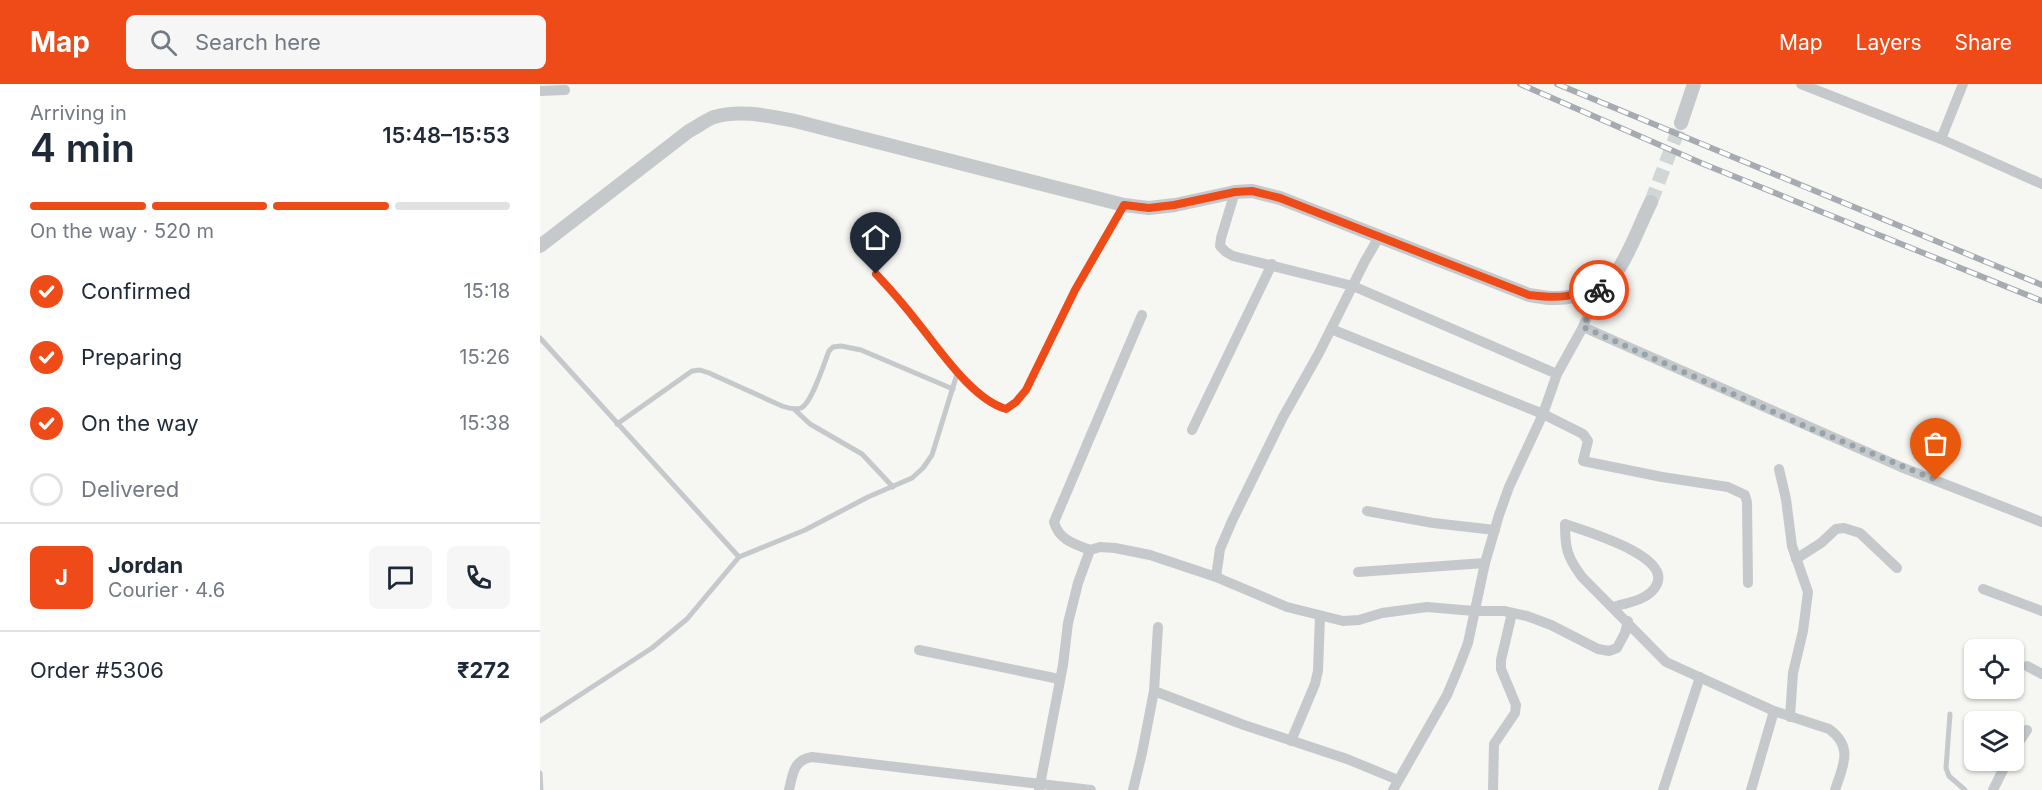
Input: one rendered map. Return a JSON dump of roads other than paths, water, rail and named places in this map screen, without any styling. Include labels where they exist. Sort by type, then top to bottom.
[{"type":"street","points":[[1681,123],[1694,84]]},
{"type":"street","points":[[1801,84],[2041,181]]},
{"type":"street","points":[[1941,139],[1963,84]]},
{"type":"street","points":[[540,91],[565,90]]},
{"type":"street","points":[[540,246],[689,131],[713,117],[735,114],[762,115],[795,121],[1124,205],[1157,207],[1235,192],[1252,191],[1280,198],[1529,295],[1553,298],[1574,295],[1600,286]]},
{"type":"street","points":[[1235,192],[1220,246],[1233,256],[1353,286],[1557,374]]},
{"type":"street","points":[[1154,691],[1244,725],[1329,752],[1396,785],[1447,696],[1468,643],[1485,563],[1509,487],[1542,414],[1557,374],[1583,327],[1600,286],[1621,266],[1651,202]]},
{"type":"street","points":[[1216,577],[1220,549],[1232,521],[1283,417],[1379,237]]},
{"type":"street","points":[[1192,430],[1272,264]]},
{"type":"street","points":[[1142,315],[1054,522],[1057,531],[1066,541],[1090,550],[1100,547],[1115,548],[1150,555],[1216,577],[1287,607],[1343,621],[1418,608],[1512,613],[1551,625],[1598,649],[1609,651],[1617,648],[1628,621]]},
{"type":"street","points":[[1583,327],[1891,462],[2042,522]]},
{"type":"street","points":[[1331,328],[1542,414],[1583,434],[1588,441],[1583,461],[1662,477],[1728,487],[1745,495],[1748,583]]},
{"type":"street","points":[[1779,469],[1786,499],[1792,546],[1808,592],[1803,631],[1793,673],[1790,717]]},
{"type":"street","points":[[1367,511],[1433,523],[1495,530]]},
{"type":"street","points":[[1613,607],[1641,599],[1651,593],[1658,583],[1659,576],[1656,568],[1641,554],[1565,524],[1565,546],[1571,562],[1581,577],[1613,607],[1628,621],[1666,662],[1774,711],[1829,729],[1837,735],[1844,746],[1845,759],[1835,790]]},
{"type":"street","points":[[1796,559],[1836,530],[1844,528],[1860,533],[1897,568]]},
{"type":"street","points":[[1040,787],[1068,623],[1078,583],[1090,550]]},
{"type":"street","points":[[1358,572],[1485,563]]},
{"type":"street","points":[[1983,589],[2042,611]]},
{"type":"street","points":[[1493,790],[1494,744],[1515,713],[1516,705],[1501,669],[1512,613]]},
{"type":"street","points":[[1291,741],[1315,684],[1318,670],[1320,616]]},
{"type":"street","points":[[1133,790],[1154,691],[1158,627]]},
{"type":"street","points":[[919,650],[1059,679]]},
{"type":"street","points":[[2027,666],[2042,674]]},
{"type":"street","points":[[1663,790],[1700,677]]},
{"type":"street","points":[[1751,790],[1774,711]]},
{"type":"street","points":[[2024,734],[2027,730]]},
{"type":"street","points":[[789,790],[796,765],[803,758],[812,757],[1040,787],[1091,790]]},
{"type":"street","points":[[1995,789],[2003,771]]},
{"type":"lane","points":[[876,274],[901,302],[957,374],[995,406],[1006,409],[1016,402],[1026,390],[1075,290],[1124,205]]},
{"type":"lane","points":[[540,338],[739,557]]},
{"type":"lane","points":[[618,424],[692,371],[700,370],[782,406],[801,408],[806,404],[829,351],[833,347],[841,346],[861,350],[952,389]]},
{"type":"lane","points":[[540,721],[652,648],[687,618],[739,557],[805,530],[868,497],[912,478],[932,455],[957,374]]},
{"type":"lane","points":[[794,409],[810,424],[862,454],[893,487]]},
{"type":"lane","points":[[1950,714],[1946,768],[1949,776],[1965,790]]},
{"type":"lane","points":[[540,772],[541,790]]},
{"type":"tunnel","points":[[1651,202],[1681,123]]},
{"type":"railway","points":[[1520,84],[1701,163],[2042,301]]},
{"type":"railway","points":[[1557,84],[2042,285]]}]
